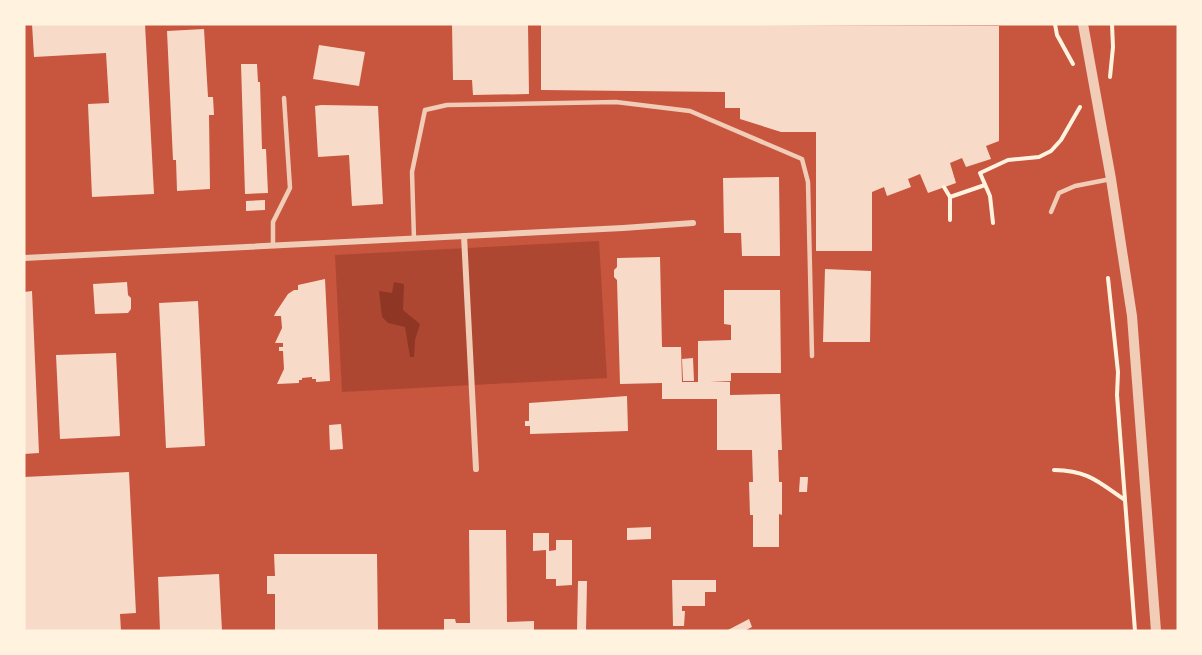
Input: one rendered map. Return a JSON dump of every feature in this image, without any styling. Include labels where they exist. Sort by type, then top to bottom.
[{"type":"street","points":[[1083,24],[1111,179],[1132,316],[1156,631]]},
{"type":"street","points":[[24,258],[464,237],[693,223]]},
{"type":"street","points":[[464,237],[476,469]]},
{"type":"lane","points":[[273,246],[273,222],[290,188],[284,98]]},
{"type":"lane","points":[[414,239],[412,172],[425,110],[447,105],[616,102],[690,111],[802,159],[808,182],[812,356]]},
{"type":"lane","points":[[1051,212],[1059,193],[1075,186],[1111,179]]},
{"type":"path","points":[[993,223],[990,196],[980,173],[1008,160],[1039,157],[1051,151],[1061,140],[1080,107]]},
{"type":"path","points":[[950,197],[986,185]]},
{"type":"path","points":[[944,187],[950,197],[950,220]]},
{"type":"path","points":[[1118,372],[1117,395],[1135,631]]},
{"type":"path","points":[[1054,470],[1070,470],[1087,474],[1126,501]]},
{"type":"shaded area","points":[[599,241],[607,378],[342,392],[335,255]]},
{"type":"shaded area","points":[[394,282],[404,284],[403,310],[420,324],[415,340],[414,357],[410,357],[405,327],[388,323],[382,317],[379,291],[392,293]]},
{"type":"building","points":[[32,24],[145,24],[154,194],[92,197],[88,104],[109,103],[106,53],[34,57]]},
{"type":"building","points":[[452,24],[528,24],[529,94],[473,95],[472,80],[453,80]]},
{"type":"building","points":[[541,24],[999,26],[999,141],[986,146],[991,159],[966,167],[962,158],[950,163],[956,183],[928,193],[920,174],[908,179],[911,187],[887,196],[884,187],[872,192],[872,251],[816,251],[816,132],[781,132],[740,119],[740,108],[725,108],[725,92],[541,90]]},
{"type":"building","points":[[204,29],[208,97],[213,97],[214,115],[209,115],[210,189],[177,191],[176,160],[173,160],[167,31]]},
{"type":"building","points":[[319,45],[365,52],[359,86],[313,79]]},
{"type":"building","points":[[241,64],[257,64],[258,82],[260,82],[262,149],[266,149],[268,193],[245,194]]},
{"type":"building","points":[[315,106],[378,106],[383,204],[352,206],[349,155],[318,157]]},
{"type":"building","points":[[779,177],[780,256],[742,256],[741,233],[724,233],[723,178]]},
{"type":"building","points":[[265,200],[265,210],[246,211],[246,201]]},
{"type":"building","points":[[660,257],[662,347],[681,347],[682,382],[698,382],[698,341],[731,340],[731,325],[724,324],[724,290],[780,290],[781,373],[731,373],[731,381],[710,382],[730,382],[730,395],[780,394],[782,450],[778,450],[779,482],[782,482],[782,515],[779,514],[779,547],[753,547],[753,515],[750,515],[749,482],[753,482],[752,450],[717,450],[717,399],[662,399],[662,383],[620,384],[617,280],[614,277],[617,258]]},
{"type":"building","points":[[825,269],[871,271],[870,342],[823,342]]},
{"type":"building","points":[[325,279],[330,381],[316,382],[316,379],[312,377],[302,378],[299,383],[277,384],[284,369],[283,351],[279,351],[283,343],[275,343],[282,328],[281,316],[274,316],[288,294],[298,290],[298,285]]},
{"type":"building","points":[[127,282],[128,295],[131,298],[131,309],[128,313],[95,314],[93,284]]},
{"type":"building","points":[[32,291],[39,453],[24,454],[24,292]]},
{"type":"building","points":[[198,301],[205,446],[166,448],[159,303]]},
{"type":"building","points":[[116,353],[120,436],[60,439],[56,355]]},
{"type":"building","points":[[693,358],[694,381],[683,381],[682,359]]},
{"type":"building","points":[[627,396],[628,431],[530,434],[530,426],[525,426],[525,421],[529,421],[529,403]]},
{"type":"building","points":[[341,424],[343,449],[330,450],[329,425]]},
{"type":"building","points":[[129,472],[136,613],[120,614],[121,631],[24,631],[24,477]]},
{"type":"building","points":[[800,477],[808,477],[807,492],[799,492]]},
{"type":"building","points":[[651,527],[651,539],[627,540],[627,528]]},
{"type":"building","points":[[469,530],[506,530],[507,622],[534,621],[534,631],[444,631],[444,619],[455,619],[456,623],[470,623]]},
{"type":"building","points":[[533,533],[549,533],[549,551],[556,550],[556,540],[572,540],[572,585],[556,586],[556,579],[546,579],[546,550],[533,551]]},
{"type":"building","points":[[274,554],[377,554],[378,631],[275,631],[275,594],[267,594],[267,576],[275,576]]},
{"type":"building","points":[[219,574],[222,631],[160,631],[158,577]]},
{"type":"building","points":[[672,580],[716,580],[716,592],[705,592],[705,606],[682,606],[682,611],[685,611],[684,626],[673,626]]},
{"type":"building","points":[[578,581],[587,581],[586,631],[577,631]]},
{"type":"building","points":[[749,619],[752,627],[744,631],[726,631]]}]
